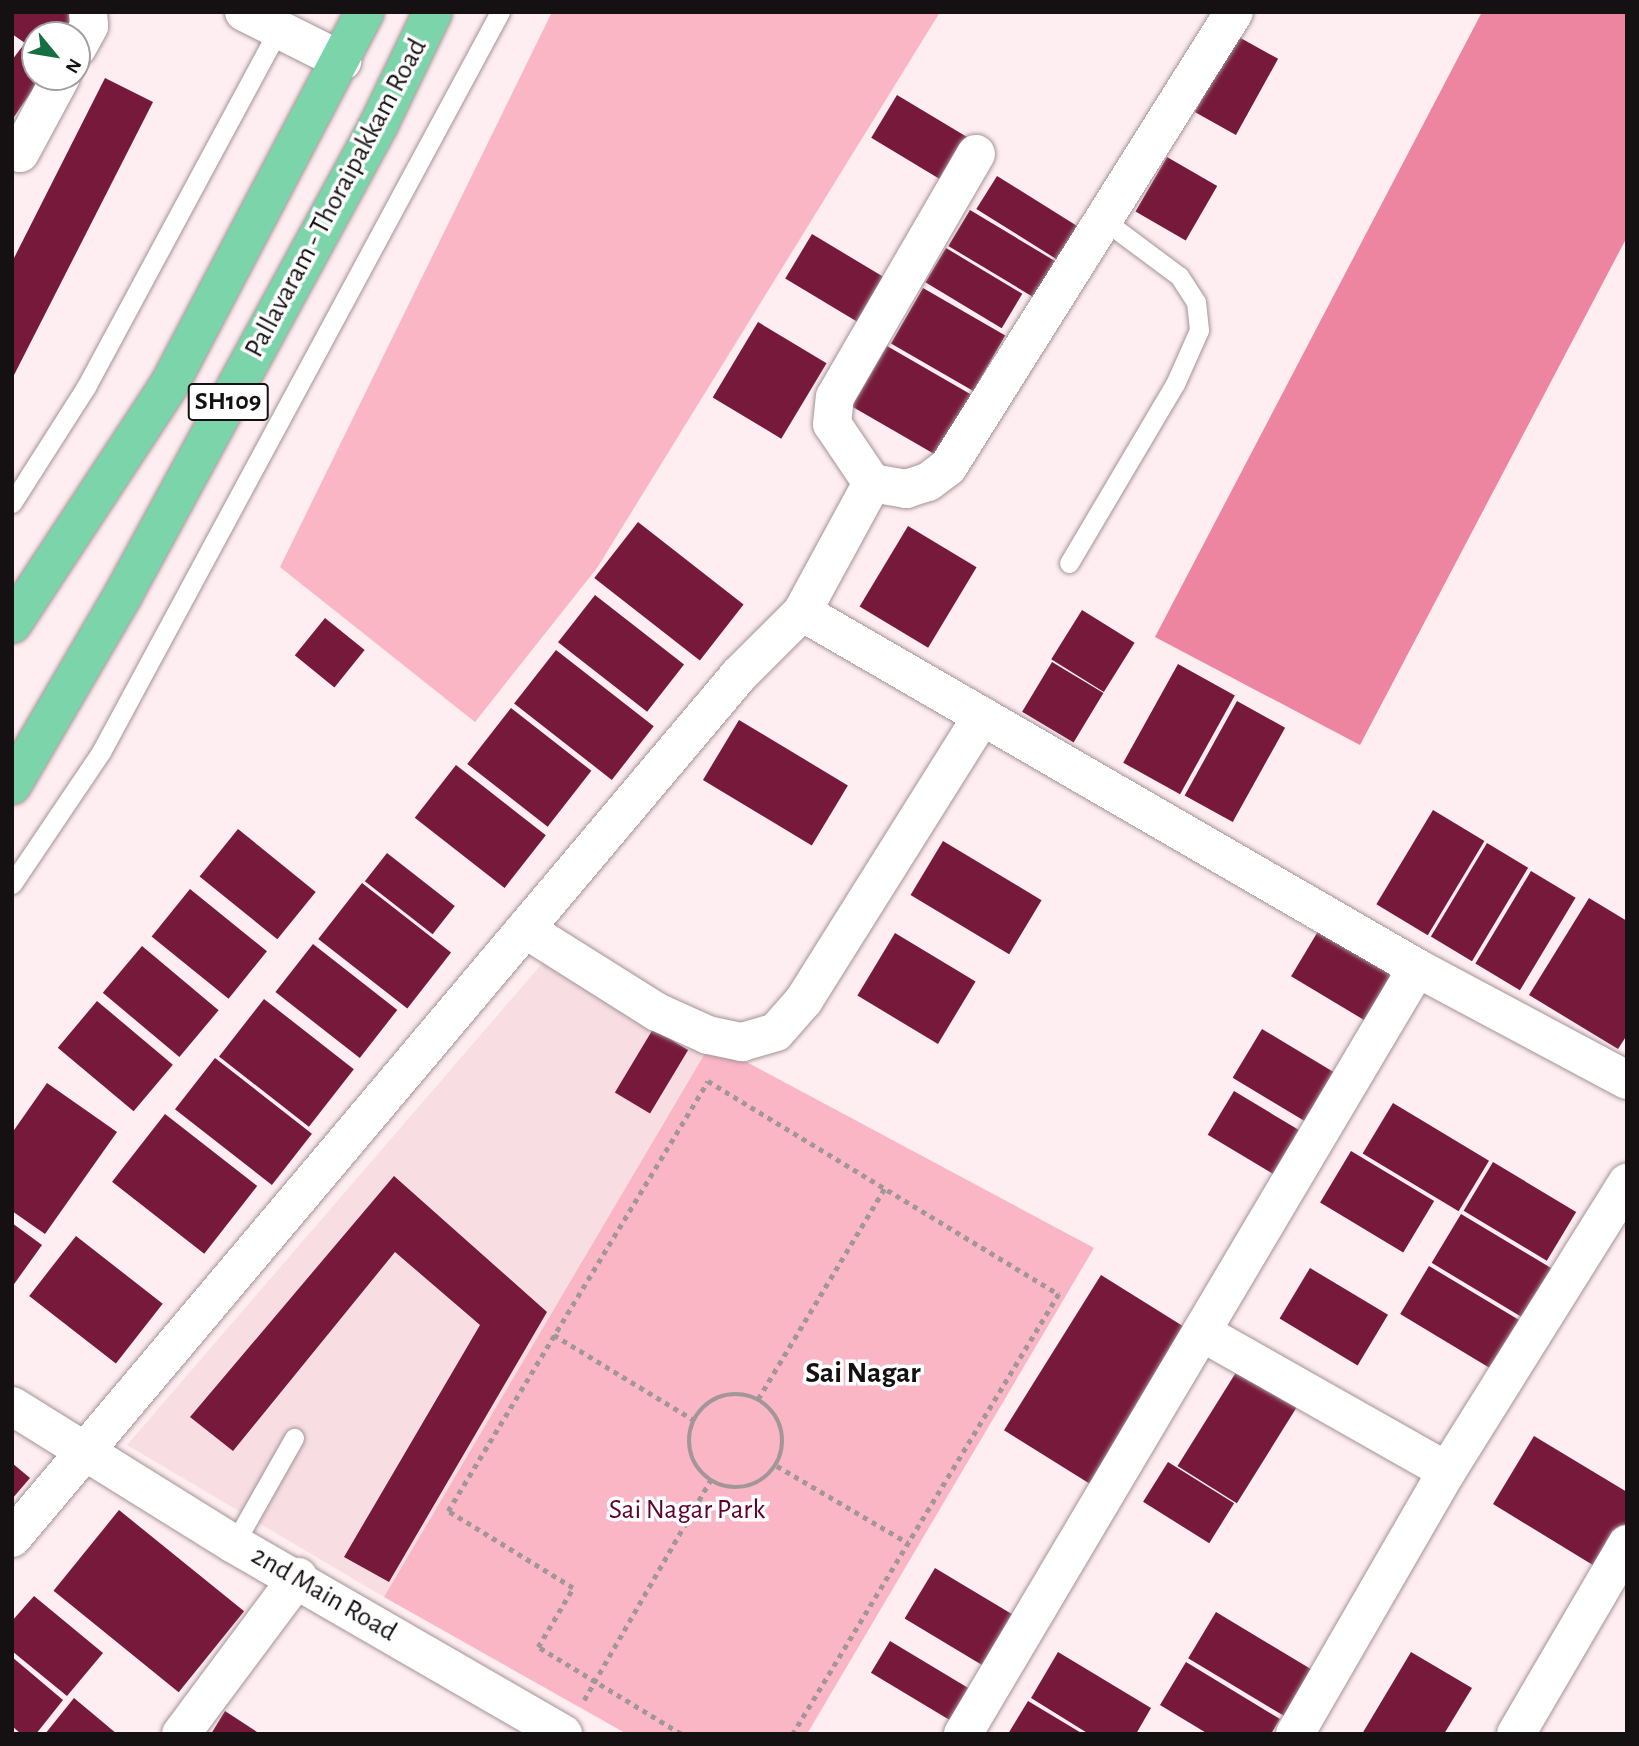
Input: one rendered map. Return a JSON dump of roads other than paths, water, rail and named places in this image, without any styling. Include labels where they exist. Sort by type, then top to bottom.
[{"type":"main road","name":"Pallavaram - Thoraipakkam Road","points":[[12,624],[169,385],[342,61],[365,12]]},
{"type":"main road","name":"Pallavaram - Thoraipakkam Road","points":[[12,785],[189,474],[379,124],[433,12]]},
{"type":"street","points":[[244,12],[283,21],[342,61]]},
{"type":"street","points":[[976,155],[835,397],[832,424],[872,483],[906,489],[928,482],[948,467],[1234,12]]},
{"type":"street","points":[[15,156],[53,91]]},
{"type":"street","points":[[12,1538],[739,675],[802,612],[872,483]]},
{"type":"street","points":[[802,612],[1418,968],[1627,1080]]},
{"type":"street","points":[[525,929],[657,1012],[708,1035],[742,1042],[776,1032],[804,1000],[982,716]]},
{"type":"street","points":[[963,1734],[1418,968]]},
{"type":"street","points":[[1295,1734],[1447,1471],[1627,1184]]},
{"type":"street","points":[[1203,1333],[1447,1471]]},
{"type":"street","name":"2nd Main Road","points":[[12,1406],[87,1450],[234,1544],[573,1718]]},
{"type":"street","points":[[1516,1734],[1627,1544]]},
{"type":"street","points":[[181,1734],[298,1577]]},
{"type":"lane","points":[[12,884],[101,752],[500,12]]},
{"type":"lane","points":[[12,503],[86,387],[283,21]]},
{"type":"lane","points":[[1069,563],[1175,384],[1199,330],[1196,302],[1179,276],[1104,220]]},
{"type":"lane","points":[[234,1544],[294,1438]]},
{"type":"district","name":"Sai Nagar","points":[[863,1373]]},
{"type":"park label","name":"Sai Nagar Park","points":[[687,1510]]}]
